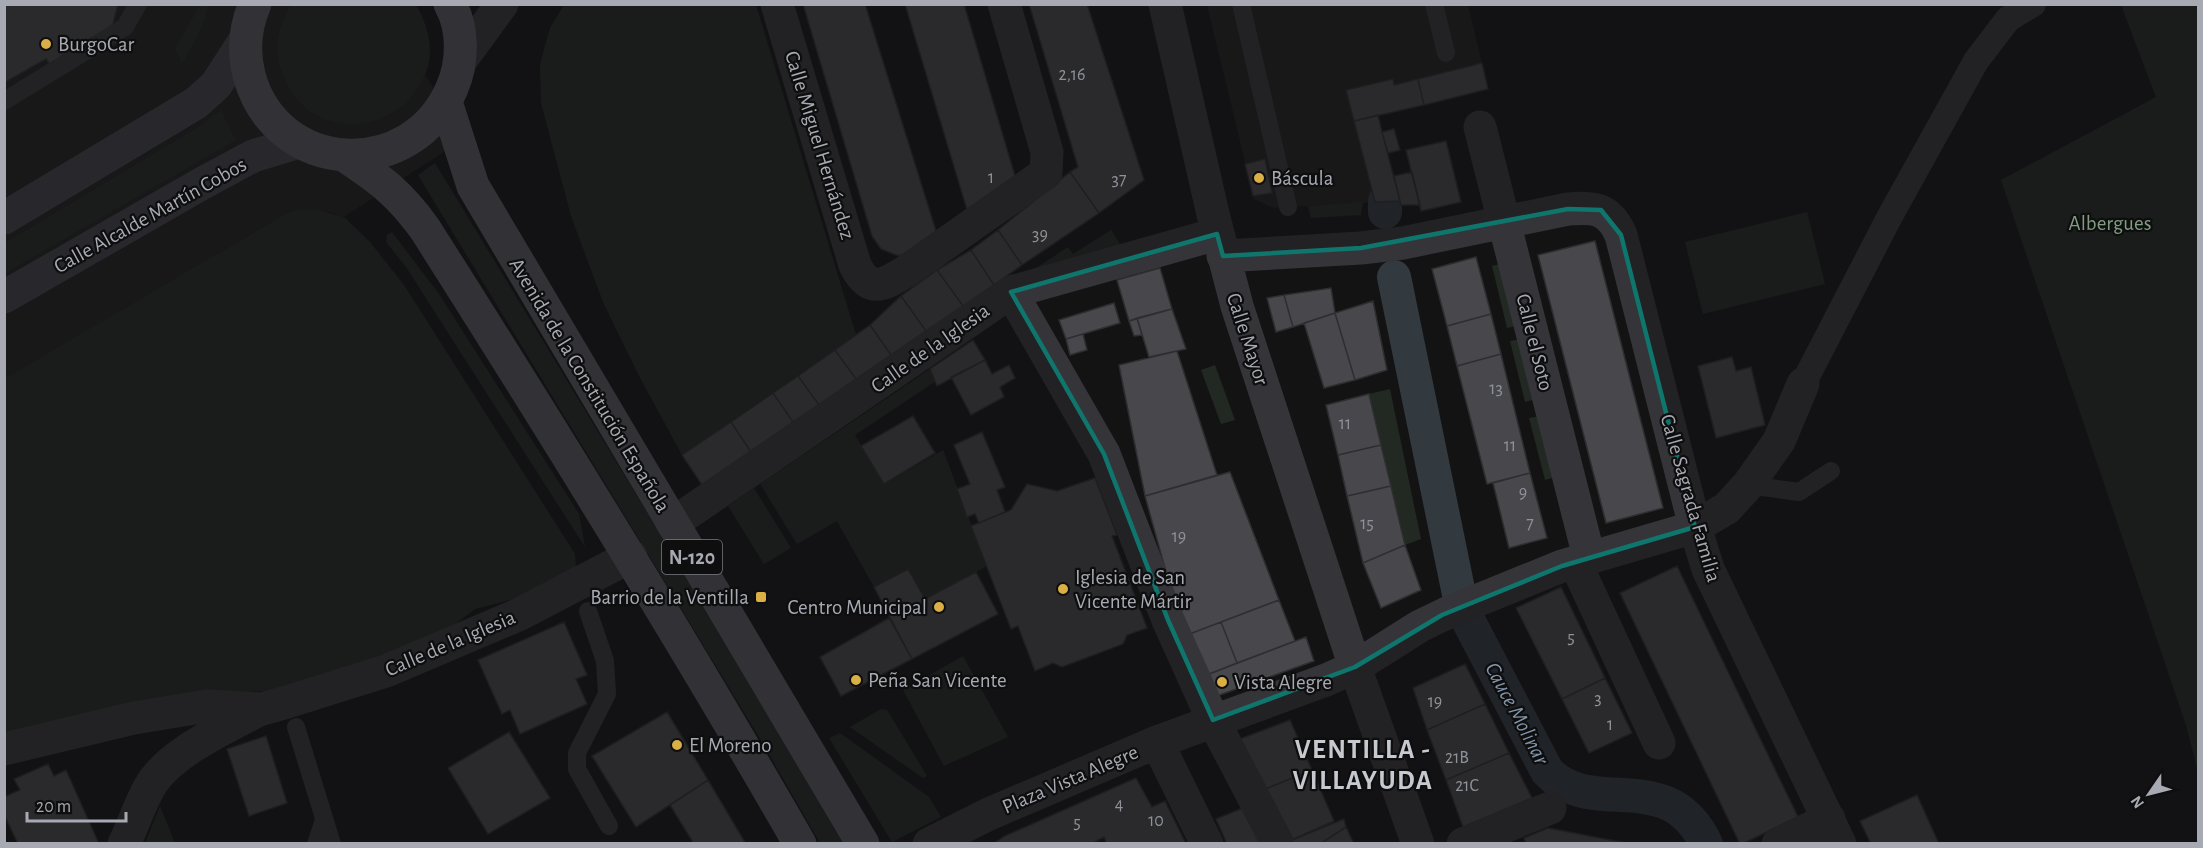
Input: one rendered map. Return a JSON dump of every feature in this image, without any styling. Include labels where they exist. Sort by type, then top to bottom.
[{"type":"highway","points":[[255,4],[249,17],[245,40],[246,64],[253,87],[264,109],[280,127],[299,142],[321,152],[345,156],[369,155],[393,149],[414,138],[432,122],[446,102],[456,80],[459,63],[459,33],[450,4]]},
{"type":"highway","name":"Avenida de la Constitución Española","points":[[446,102],[472,186],[863,843]]},
{"type":"highway","name":"N-120","points":[[345,156],[385,184],[408,204],[425,229],[631,556],[801,843]]},
{"type":"main road","points":[[4,218],[196,103],[216,86],[245,40]]},
{"type":"main road","name":"Calle Alcalde Martín Cobos","points":[[4,297],[253,156],[299,142]]},
{"type":"street","points":[[459,63],[502,4]]},
{"type":"street","name":"Calle Miguel Hernández","points":[[777,4],[855,265],[868,283],[883,285],[1046,173],[1047,152],[1004,4]]},
{"type":"street","name":"Calle Mayor","points":[[1165,4],[1220,245],[1241,317],[1355,667],[1418,843]]},
{"type":"street","points":[[1213,720],[1326,680],[1355,667],[1420,626],[1463,606],[1582,559],[1695,527],[1727,508],[1748,485],[1779,441],[1803,384],[1890,216],[1976,61],[2008,20],[2033,4]]},
{"type":"street","name":"Calle el Soto","points":[[1480,127],[1582,559],[1659,743]]},
{"type":"street","name":"Calle de la Iglesia","points":[[672,524],[1011,292],[1220,245],[1390,245],[1568,209],[1587,207],[1600,210]]},
{"type":"street","name":"Calle Sagrada Familia","points":[[1600,210],[1615,223],[1621,235],[1695,527],[1708,569],[1835,831]]},
{"type":"street","points":[[1011,292],[1104,454],[1168,620],[1213,720],[1278,843]]},
{"type":"street","name":"Calle de la Iglesia","points":[[124,843],[149,788],[158,774],[213,734],[262,709],[386,671],[518,615],[631,556]]},
{"type":"street","name":"Calle de la Iglesia","points":[[4,749],[134,718],[207,706],[262,709]]},
{"type":"street","name":"Plaza Vista Alegre","points":[[929,843],[989,814],[1213,720]]},
{"type":"street","points":[[1157,742],[1207,843]]},
{"type":"street","points":[[1463,843],[1550,808]]},
{"type":"street","points":[[1778,843],[1835,831]]},
{"type":"lane","points":[[4,101],[125,27],[138,4]]},
{"type":"lane","points":[[1240,4],[1288,207]]},
{"type":"lane","points":[[1434,4],[1446,53]]},
{"type":"lane","points":[[1748,485],[1799,492],[1831,471]]},
{"type":"lane","points":[[588,611],[605,661],[607,694],[577,753],[577,769],[609,826]]},
{"type":"lane","points":[[296,727],[332,843]]},
{"type":"lane","points":[[316,843],[324,820]]},
{"type":"highlighted area","points":[[1568,209],[1601,210],[1621,235],[1695,527],[1562,566],[1442,615],[1355,667],[1213,720],[1168,620],[1104,454],[1011,292],[1217,234],[1223,256],[1361,248]]},
{"type":"shaded area","points":[[4,5],[382,5],[465,138],[344,217],[330,212],[287,213],[5,379]]},
{"type":"shaded area","points":[[1207,5],[1468,5],[1488,89],[1378,115],[1400,201],[1273,208],[1254,199]]},
{"type":"green space","points":[[200,5],[208,5],[204,20],[182,64],[175,49]]},
{"type":"green space","points":[[291,5],[416,5],[424,22],[430,51],[423,79],[409,99],[391,114],[370,122],[349,124],[328,120],[309,110],[293,94],[279,63],[277,43]]},
{"type":"green space","points":[[564,5],[756,5],[856,335],[682,455],[638,374],[603,302],[571,216],[541,103],[540,64],[550,28]]},
{"type":"green space","name":"Albergues","points":[[2121,5],[2198,5],[2198,772],[2186,725],[2001,180],[2156,97]]},
{"type":"green space","points":[[221,110],[236,140],[5,273],[5,243],[200,126]]},
{"type":"green space","points":[[435,163],[717,628],[844,843],[820,843],[762,742],[418,175]]},
{"type":"green space","points":[[1363,202],[1361,215],[1311,218],[1308,206]]},
{"type":"green space","points":[[301,209],[319,210],[344,217],[370,242],[404,285],[575,554],[576,568],[546,586],[510,600],[475,609],[446,631],[384,656],[319,678],[266,691],[203,694],[5,736],[4,379],[287,213]]},
{"type":"green space","points":[[1807,212],[1825,284],[1703,314],[1685,242]]},
{"type":"green space","points":[[1111,230],[1121,246],[1027,274],[1068,247],[1073,254]]},
{"type":"green space","points":[[392,232],[439,294],[579,514],[585,547],[406,267],[386,242],[387,235]]},
{"type":"green space","points":[[1503,263],[1519,325],[1507,328],[1492,266]]},
{"type":"green space","points":[[1521,339],[1536,399],[1525,402],[1510,341]]},
{"type":"green space","points":[[1215,365],[1235,420],[1221,424],[1201,370]]},
{"type":"green space","points":[[930,369],[936,381],[855,435],[885,484],[943,450],[987,566],[925,599],[908,569],[874,587],[837,521],[797,544],[760,484]]},
{"type":"green space","points":[[1390,389],[1421,539],[1405,545],[1369,394]]},
{"type":"green space","points":[[1540,416],[1556,477],[1545,480],[1529,418]]},
{"type":"green space","points":[[754,488],[791,548],[764,564],[728,506]]},
{"type":"green space","points":[[963,656],[1008,737],[944,766],[903,690]]},
{"type":"green space","points":[[881,709],[887,710],[927,776],[923,778],[850,727]]},
{"type":"green space","points":[[840,733],[929,797],[941,817],[892,842],[829,738]]},
{"type":"green space","points":[[160,806],[175,843],[145,843]]},
{"type":"building","name":"BurgoCar","points":[[4,4],[118,4],[112,28],[51,66],[46,59],[4,83]]},
{"type":"building","points":[[803,4],[865,4],[937,234],[908,256],[896,255],[881,249],[872,236]]},
{"type":"building","points":[[905,4],[964,4],[1015,176],[968,213]]},
{"type":"building","points":[[1029,4],[1087,4],[1144,180],[1099,213],[1070,172],[1078,167]]},
{"type":"building","points":[[1482,63],[1488,89],[1424,105],[1418,79]]},
{"type":"building","points":[[1393,79],[1394,85],[1418,79],[1424,105],[1354,121],[1346,90]]},
{"type":"building","points":[[1378,115],[1400,201],[1375,202],[1354,121]]},
{"type":"building","points":[[1394,129],[1400,150],[1388,153],[1382,132]]},
{"type":"building","points":[[1446,141],[1461,202],[1421,211],[1406,150]]},
{"type":"building","name":"Báscula","points":[[1265,159],[1272,193],[1253,196],[1245,164]]},
{"type":"building","points":[[1070,172],[1099,213],[1022,265],[998,230]]},
{"type":"building","points":[[1412,172],[1420,205],[1401,205],[1394,176]]},
{"type":"building","points":[[998,230],[1022,265],[994,285],[971,250]]},
{"type":"building","points":[[1595,241],[1663,508],[1606,523],[1538,255]]},
{"type":"building","points":[[971,250],[994,285],[963,306],[937,270]]},
{"type":"building","points":[[1476,257],[1491,314],[1447,326],[1432,269]]},
{"type":"building","points":[[1160,268],[1172,309],[1129,321],[1117,280]]},
{"type":"building","points":[[937,270],[963,306],[926,331],[901,296]]},
{"type":"building","points":[[1331,288],[1335,313],[1293,327],[1284,295]]},
{"type":"building","points":[[1284,295],[1293,327],[1276,332],[1267,298]]},
{"type":"building","points":[[901,296],[926,331],[891,355],[870,325]]},
{"type":"building","points":[[1373,301],[1387,370],[1355,380],[1335,313]]},
{"type":"building","points":[[1114,303],[1120,323],[1066,339],[1059,320]]},
{"type":"building","points":[[1172,309],[1186,349],[1149,357],[1137,318]]},
{"type":"building","points":[[1335,313],[1355,380],[1324,388],[1304,323]]},
{"type":"building","points":[[1491,314],[1501,354],[1457,366],[1447,326]]},
{"type":"building","points":[[1137,318],[1142,335],[1134,336],[1129,321]]},
{"type":"building","points":[[870,325],[891,355],[856,379],[835,350]]},
{"type":"building","points":[[1083,334],[1087,350],[1070,355],[1066,339]]},
{"type":"building","points":[[973,340],[985,360],[937,386],[930,369]]},
{"type":"building","points":[[835,350],[856,379],[819,405],[798,376]]},
{"type":"building","points":[[1177,351],[1217,475],[1145,496],[1119,365]]},
{"type":"building","points":[[1501,354],[1530,473],[1487,484],[1457,366]]},
{"type":"building","points":[[1732,357],[1736,371],[1751,367],[1765,425],[1716,438],[1698,366]]},
{"type":"building","points":[[985,360],[992,374],[1009,365],[1015,378],[1000,387],[1004,397],[971,415],[951,377]]},
{"type":"building","points":[[798,376],[819,405],[793,422],[773,393]]},
{"type":"building","points":[[773,393],[793,422],[751,452],[731,422]]},
{"type":"building","points":[[1369,394],[1381,445],[1338,455],[1326,405]]},
{"type":"building","points":[[913,416],[935,453],[884,484],[861,446]]},
{"type":"building","points":[[731,422],[751,452],[702,485],[682,455]]},
{"type":"building","points":[[982,432],[1005,487],[997,490],[1005,512],[979,523],[975,514],[967,517],[957,489],[970,484],[954,445]]},
{"type":"building","points":[[1381,445],[1391,486],[1347,496],[1338,455]]},
{"type":"building","points":[[1230,472],[1279,600],[1187,635],[1178,615],[1145,496]]},
{"type":"building","points":[[1530,473],[1547,538],[1509,548],[1493,483]]},
{"type":"building","name":"Iglesia de San Vicente Mártir","points":[[1095,478],[1117,535],[1112,536],[1147,628],[1127,635],[1123,644],[1062,667],[1053,663],[1035,671],[1018,626],[1011,629],[971,526],[1011,510],[1027,484],[1057,491]]},
{"type":"building","points":[[1391,486],[1405,545],[1363,563],[1347,496]]},
{"type":"building","points":[[1405,545],[1421,590],[1381,608],[1363,563]]},
{"type":"building","points":[[1677,566],[1798,817],[1742,844],[1620,593]]},
{"type":"building","name":"Centro Municipal","points":[[908,569],[925,599],[976,572],[998,614],[912,659],[874,587]]},
{"type":"building","points":[[1561,587],[1605,678],[1562,699],[1516,608]]},
{"type":"building","points":[[1279,600],[1295,641],[1237,663],[1221,622]]},
{"type":"building","points":[[889,618],[912,659],[841,696],[820,657]]},
{"type":"building","points":[[564,622],[587,675],[576,679],[587,704],[520,734],[510,710],[502,714],[478,660]]},
{"type":"building","points":[[1221,622],[1237,663],[1204,676],[1187,635]]},
{"type":"building","points":[[1306,637],[1314,661],[1214,697],[1204,676]]},
{"type":"building","points":[[1465,664],[1485,704],[1427,730],[1413,688]]},
{"type":"building","points":[[1605,678],[1632,733],[1589,753],[1562,699]]},
{"type":"building","points":[[1485,704],[1509,753],[1446,780],[1427,730]]},
{"type":"building","points":[[667,712],[708,780],[636,827],[592,756]]},
{"type":"building","points":[[1290,720],[1312,770],[1263,790],[1240,739]]},
{"type":"building","points":[[509,732],[550,798],[488,834],[448,768]]},
{"type":"building","points":[[266,736],[287,803],[249,816],[227,749]]},
{"type":"building","points":[[1509,753],[1532,798],[1463,827],[1446,780]]},
{"type":"building","points":[[48,764],[54,776],[66,770],[99,844],[18,844],[4,814],[4,797],[20,790],[14,779]]},
{"type":"building","points":[[1312,770],[1334,821],[1287,842],[1263,790]]},
{"type":"building","points":[[1136,778],[1152,807],[1165,801],[1186,844],[1107,844],[1104,837],[1091,844],[993,844],[1005,836]]},
{"type":"building","points":[[708,780],[746,844],[694,844],[670,805]]},
{"type":"building","points":[[1917,795],[1939,844],[1871,844],[1860,821]]},
{"type":"building","points":[[1248,806],[1265,844],[1227,844],[1216,819]]},
{"type":"building","points":[[1344,819],[1346,827],[1320,844],[1287,844],[1287,842]]},
{"type":"building","points":[[1346,827],[1354,844],[1320,844]]},
{"type":"building","points":[[1548,828],[1631,844],[1526,844],[1524,838]]},
{"type":"waterway","name":"Cauce Molinar","points":[[1385,201],[1385,212]]},
{"type":"waterway","name":"Cauce Molinar","points":[[1394,277],[1459,594]]},
{"type":"waterway","name":"Cauce Molinar","points":[[1468,620],[1547,771],[1565,785],[1586,792],[1651,798],[1672,805],[1690,820],[1706,844]]},
{"type":"place","name":"BurgoCar","points":[[46,44]]},
{"type":"place","name":"Báscula","points":[[1259,178]]},
{"type":"place","name":"Iglesia de San Vicente Mártir","points":[[1063,589]]},
{"type":"place","name":"Barrio de la Ventilla","points":[[761,597]]},
{"type":"place","name":"Centro Municipal","points":[[939,607]]},
{"type":"place","name":"Peña San Vicente","points":[[856,680]]},
{"type":"place","name":"Vista Alegre","points":[[1222,682]]},
{"type":"place","name":"El Moreno","points":[[677,745]]},
{"type":"district","name":"VENTILLA - VILLAYUDA","points":[[1363,764]]}]
